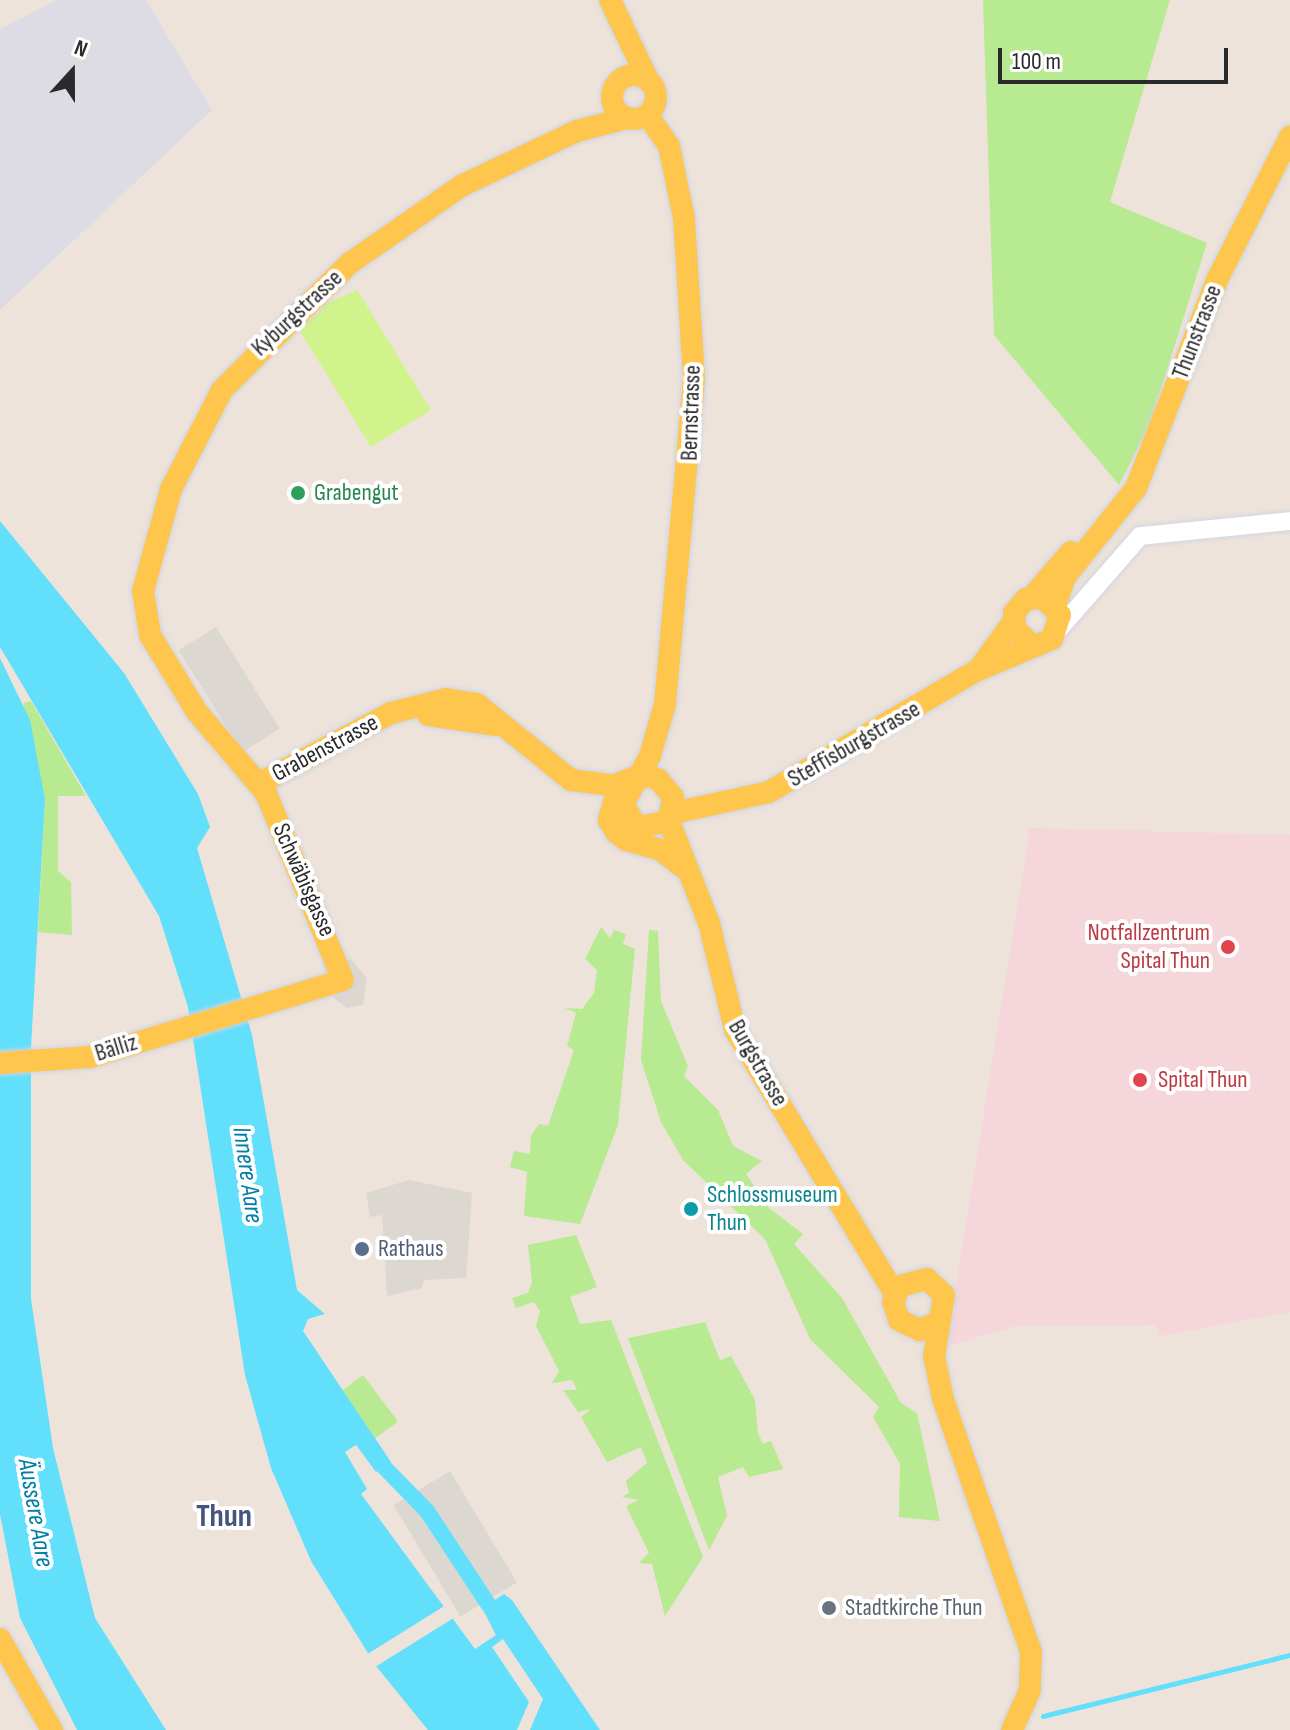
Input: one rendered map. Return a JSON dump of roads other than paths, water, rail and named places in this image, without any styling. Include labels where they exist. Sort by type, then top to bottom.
[{"type":"main road","points":[[610,0],[656,98],[637,117]]},
{"type":"main road","points":[[624,31],[617,87],[648,80]]},
{"type":"main road","name":"Bernstrasse","points":[[617,87],[637,117],[666,140],[678,184],[693,317],[686,514],[662,719],[671,817]]},
{"type":"main road","name":"Kyburgstrasse","points":[[577,131],[617,87]]},
{"type":"main road","name":"Kyburgstrasse","points":[[143,602],[183,456],[249,358],[341,272],[431,202],[577,131],[637,117]]},
{"type":"main road","name":"Thunstrasse","points":[[1013,622],[1048,601],[1060,561],[1109,528],[1140,480],[1217,280],[1290,137]]},
{"type":"main road","points":[[1048,601],[1059,629]]},
{"type":"main road","name":"Grabenstrasse","points":[[143,602],[150,635],[177,683],[263,788],[417,703],[465,700],[571,780],[627,780],[666,785]]},
{"type":"main road","points":[[1013,622],[1031,644]]},
{"type":"main road","name":"Steffisburgstrasse","points":[[978,670],[1013,622]]},
{"type":"main road","name":"Steffisburgstrasse","points":[[627,830],[799,777],[978,670],[1031,644],[1045,643],[1059,629]]},
{"type":"main road","name":"Bernstrasse","points":[[627,780],[662,719]]},
{"type":"main road","points":[[627,780],[607,812],[627,830],[684,868]]},
{"type":"main road","points":[[666,785],[723,802]]},
{"type":"main road","name":"Schwäbisgasse","points":[[263,788],[343,980]]},
{"type":"main road","name":"Burgstrasse","points":[[671,817],[684,868],[709,923],[741,1042],[867,1242],[895,1294]]},
{"type":"main road","name":"Bälliz","points":[[4,1065],[90,1057],[343,980]]},
{"type":"main road","name":"Burgstrasse","points":[[867,1242],[917,1278]]},
{"type":"main road","points":[[934,1356],[944,1295],[932,1281],[917,1278],[895,1294],[896,1316],[914,1329],[934,1356],[1031,1652],[1030,1690],[1012,1730]]},
{"type":"main road","points":[[914,1329],[938,1322]]},
{"type":"main road","points":[[0,1639],[52,1730]]},
{"type":"street","points":[[1059,629],[1127,546],[1148,533],[1290,521]]},
{"type":"street","points":[[1048,601],[1093,585]]},
{"type":"water","name":"Innere Aare","points":[[0,521],[124,673],[198,794],[210,827],[197,848],[252,1035],[297,1290],[325,1314],[308,1319],[303,1331],[391,1462],[376,1472],[356,1445],[345,1452],[367,1489],[361,1494],[475,1649],[496,1635],[482,1608],[504,1594],[512,1600],[600,1730],[428,1730],[376,1666],[311,1561],[271,1468],[245,1375],[188,1007],[159,916],[0,647]]},
{"type":"water","name":"Äussere Aare","points":[[0,658],[30,720],[45,799],[31,1047],[31,1299],[53,1448],[95,1618],[166,1730],[77,1730],[20,1618],[0,1514]]},
{"type":"waterway","points":[[384,1467],[427,1511],[488,1604]]},
{"type":"waterway","points":[[1043,1716],[1290,1655]]},
{"type":"place","name":"Grabengut","points":[[298,493]]},
{"type":"place","name":"Notfallzentrum Spital Thun","points":[[1228,947]]},
{"type":"place","name":"Spital Thun","points":[[1140,1080]]},
{"type":"place","name":"Schlossmuseum Thun","points":[[691,1209]]},
{"type":"place","name":"Rathaus","points":[[362,1249]]},
{"type":"place","name":"Stadtkirche Thun","points":[[829,1608]]},
{"type":"district","name":"Thun","points":[[224,1517]]}]
